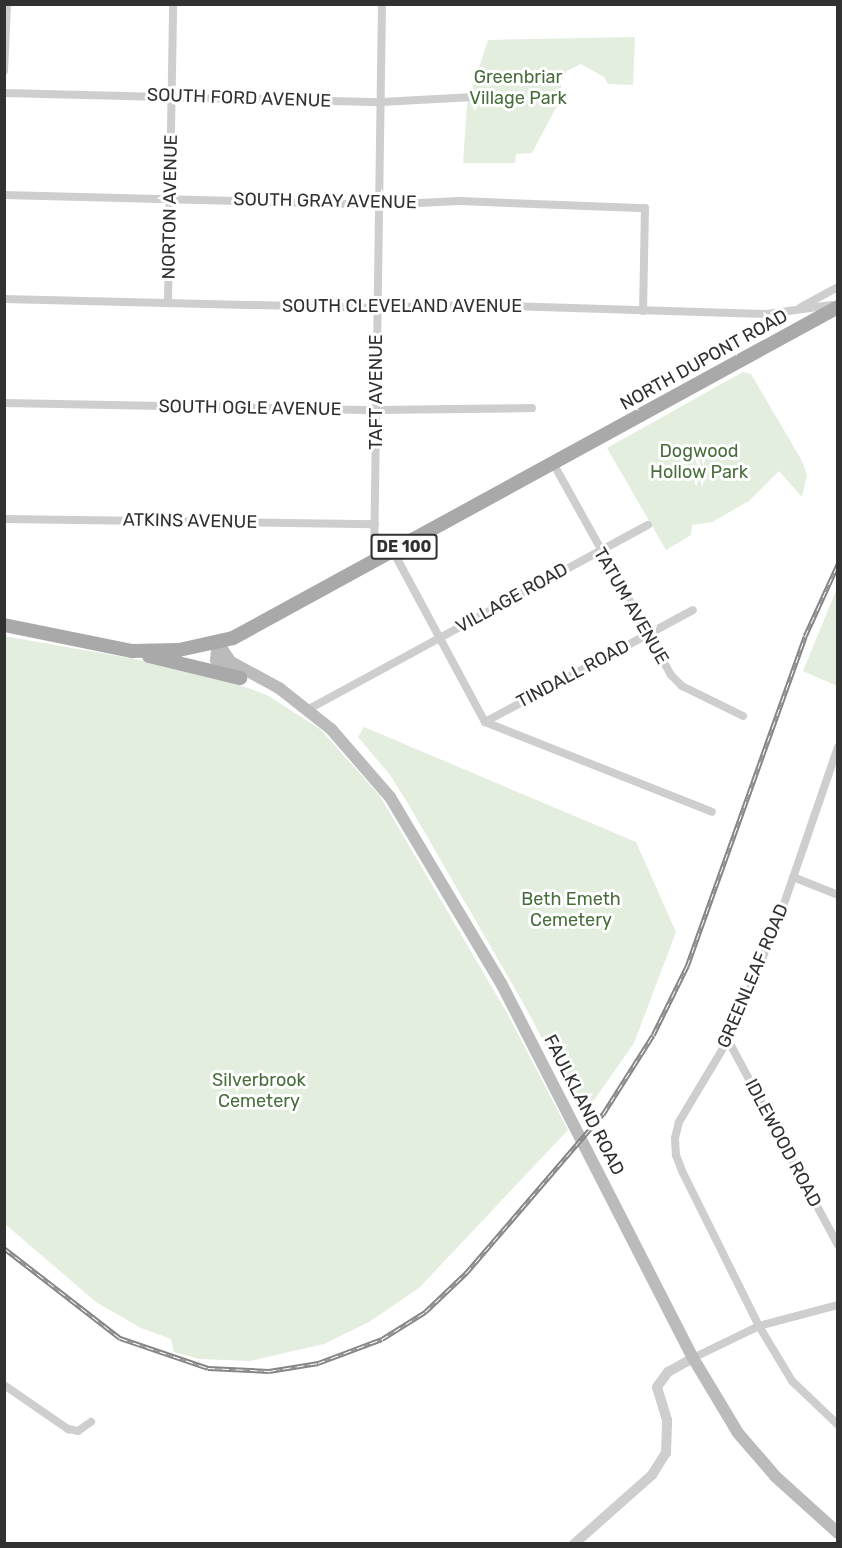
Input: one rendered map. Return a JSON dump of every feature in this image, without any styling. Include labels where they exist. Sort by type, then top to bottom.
[{"type":"main road","name":"NORTH DUPONT ROAD","points":[[553,463],[837,305]]},
{"type":"main road","name":"DE 100","points":[[4,624],[132,651],[179,650],[218,643],[374,564],[553,463]]},
{"type":"main road","name":"FAULKLAND ROAD","points":[[218,643],[216,660],[240,678],[290,698]]},
{"type":"main road","name":"FAULKLAND ROAD","points":[[218,643],[231,662],[279,688],[352,749],[404,819],[501,983],[693,1358],[754,1453],[837,1533]]},
{"type":"main road","points":[[132,651],[240,678]]},
{"type":"street","points":[[4,71],[7,4]]},
{"type":"street","name":"NORTON AVENUE","points":[[168,300],[172,198],[173,4]]},
{"type":"street","name":"TAFT AVENUE","points":[[374,564],[382,4]]},
{"type":"street","name":"SOUTH FORD AVENUE","points":[[4,93],[172,95],[381,102],[474,98]]},
{"type":"street","name":"SOUTH GRAY AVENUE","points":[[4,195],[379,205],[459,201],[645,208],[643,311]]},
{"type":"street","name":"SOUTH CLEVELAND AVENUE","points":[[799,309],[837,287]]},
{"type":"street","name":"SOUTH CLEVELAND AVENUE","points":[[4,299],[168,300],[376,308],[480,305],[767,314],[837,305]]},
{"type":"street","name":"SOUTH OGLE AVENUE","points":[[4,403],[377,410],[532,408]]},
{"type":"street","name":"TATUM AVENUE","points":[[553,463],[646,635],[677,682],[743,716]]},
{"type":"street","name":"ATKINS AVENUE","points":[[4,519],[375,524]]},
{"type":"street","name":"VILLAGE ROAD","points":[[307,710],[598,550],[648,525]]},
{"type":"street","points":[[394,553],[485,722],[712,812]]},
{"type":"street","name":"TINDALL ROAD","points":[[485,722],[693,610]]},
{"type":"street","name":"GREENLEAF ROAD","points":[[837,752],[794,877],[728,1041],[679,1122],[676,1155],[759,1326],[792,1381],[837,1425]]},
{"type":"street","points":[[794,877],[837,895]]},
{"type":"street","name":"IDLEWOOD ROAD","points":[[728,1041],[837,1245]]},
{"type":"street","points":[[574,1544],[652,1476],[666,1453],[667,1420],[657,1387],[668,1372],[759,1326],[837,1305]]},
{"type":"street","points":[[4,1385],[68,1429],[78,1431],[91,1422]]},
{"type":"green space","name":"Greenbriar Village Park","points":[[635,37],[633,85],[608,84],[604,77],[581,64],[567,71],[561,81],[561,98],[532,153],[516,154],[515,163],[463,163],[467,105],[488,40]]},
{"type":"green space","name":"Dogwood Hollow Park","points":[[743,372],[751,374],[802,461],[807,475],[802,497],[779,471],[749,501],[712,522],[692,525],[691,535],[666,550],[607,448]]},
{"type":"green space","points":[[837,588],[837,686],[803,671]]},
{"type":"green space","name":"Silverbrook Cemetery","points":[[4,636],[197,670],[267,695],[320,729],[380,796],[507,1013],[568,1130],[419,1288],[369,1322],[324,1344],[250,1361],[199,1359],[174,1352],[171,1339],[141,1328],[96,1302],[5,1224]]},
{"type":"green space","name":"Beth Emeth Cemetery","points":[[364,727],[636,842],[676,932],[634,1043],[583,1116],[526,1008],[410,807],[390,775],[358,737]]},
{"type":"railway","points":[[4,1248],[120,1338],[208,1368],[269,1371],[318,1363],[382,1339],[425,1312],[466,1273],[603,1114],[653,1035],[687,966],[805,636],[838,564]]}]
